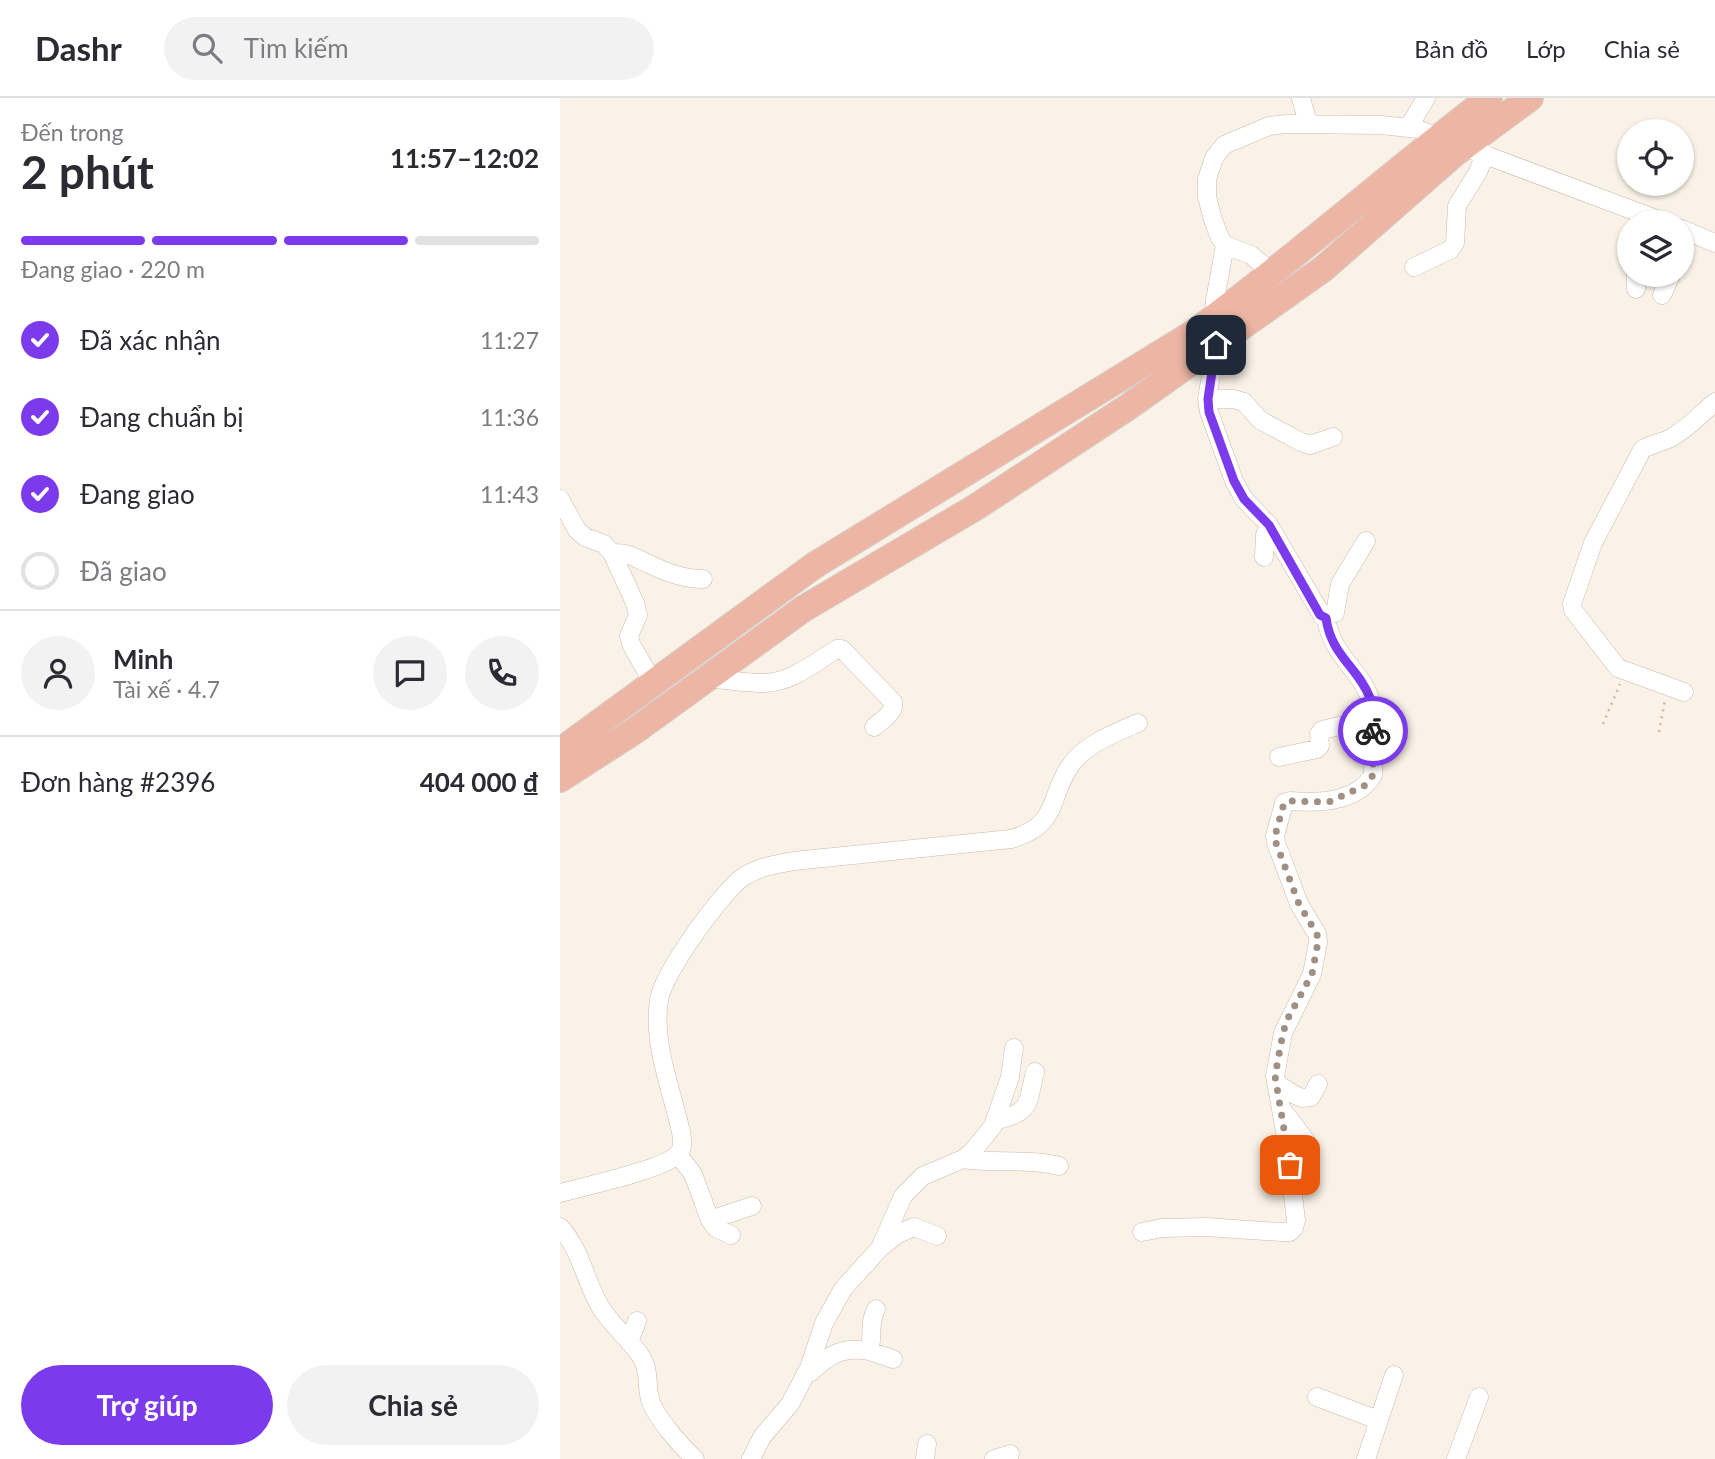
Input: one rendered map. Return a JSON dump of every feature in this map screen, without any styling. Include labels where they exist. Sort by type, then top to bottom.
[{"type":"highway","points":[[560,751],[737,621],[848,544],[974,470],[1192,334],[1251,291],[1489,98]]},
{"type":"highway","points":[[560,779],[636,730],[803,610],[976,507],[1139,399],[1323,269],[1475,151],[1530,98]]},
{"type":"street","points":[[1301,98],[1308,124]]},
{"type":"street","points":[[1408,128],[1426,98]]},
{"type":"street","points":[[1270,272],[1251,256],[1225,245],[1213,220],[1207,197],[1207,179],[1214,158],[1224,145],[1269,126],[1308,124],[1382,125],[1408,128],[1438,137]]},
{"type":"street","points":[[1475,151],[1621,210]]},
{"type":"street","points":[[1414,267],[1450,250],[1455,243],[1457,206],[1478,172],[1475,151]]},
{"type":"street","points":[[1694,236],[1715,243]]},
{"type":"street","points":[[1214,317],[1225,245]]},
{"type":"street","points":[[1662,295],[1666,287]]},
{"type":"street","points":[[1142,1232],[1162,1228],[1206,1227],[1290,1232],[1294,1228],[1296,1220],[1286,1137],[1276,1083],[1277,1057],[1287,1020],[1312,974],[1318,942],[1317,934],[1299,904],[1275,836],[1284,803],[1329,802],[1366,785],[1373,775],[1372,708],[1365,686],[1334,646],[1326,618],[1320,615],[1269,525],[1244,499],[1234,481],[1209,412],[1208,399],[1216,345]]},
{"type":"street","points":[[1208,399],[1244,402],[1261,420],[1310,445],[1333,437]]},
{"type":"street","points":[[1676,689],[1618,668],[1576,615],[1572,604],[1593,543],[1642,450],[1675,436],[1715,402]]},
{"type":"street","points":[[560,499],[577,530],[585,537],[604,544],[612,553],[638,615],[629,636],[631,644],[653,683]]},
{"type":"street","points":[[1264,557],[1265,535],[1269,525]]},
{"type":"street","points":[[1326,618],[1335,613],[1340,584],[1366,541]]},
{"type":"street","points":[[612,553],[628,554],[682,577],[703,579]]},
{"type":"street","points":[[708,678],[774,682],[794,676],[837,649],[842,649],[893,702],[891,712],[874,727]]},
{"type":"street","points":[[1279,757],[1317,750],[1322,730],[1365,720],[1372,708]]},
{"type":"street","points":[[560,1193],[631,1174],[665,1163],[678,1155],[683,1144],[663,1058],[659,1031],[659,998],[686,945],[743,877],[766,867],[794,861],[1012,839],[1025,835],[1039,825],[1053,809],[1070,766],[1083,752],[1101,740],[1138,723]]},
{"type":"street","points":[[880,1248],[893,1215],[911,1185],[936,1169],[972,1153],[997,1120],[1010,1077],[1014,1048]]},
{"type":"street","points":[[997,1120],[1016,1115],[1027,1106],[1035,1072]]},
{"type":"street","points":[[1276,1083],[1302,1098],[1311,1097],[1318,1084]]},
{"type":"street","points":[[1280,1107],[1306,1142]]},
{"type":"street","points":[[678,1155],[693,1174],[710,1220],[716,1228],[731,1235]]},
{"type":"street","points":[[963,1159],[993,1163],[1040,1161],[1059,1166]]},
{"type":"street","points":[[710,1220],[752,1206]]},
{"type":"street","points":[[751,1459],[762,1437],[783,1414],[802,1381],[824,1323],[843,1289],[880,1248],[909,1228],[919,1227],[937,1236]]},
{"type":"street","points":[[561,1230],[576,1249],[602,1310],[642,1357],[649,1376],[650,1400],[653,1406],[678,1441],[695,1459]]},
{"type":"street","points":[[869,1351],[872,1343],[870,1324],[876,1310]]},
{"type":"street","points":[[629,1342],[637,1321]]},
{"type":"street","points":[[802,1381],[829,1356],[849,1349],[869,1351],[893,1359]]},
{"type":"street","points":[[1366,1459],[1394,1375]]},
{"type":"street","points":[[1317,1397],[1378,1420]]},
{"type":"street","points":[[1456,1459],[1479,1397]]},
{"type":"path","points":[[1603,724],[1625,671]]},
{"type":"path","points":[[1659,732],[1676,689]]},
{"type":"way so far","points":[[1290,1165],[1277,1094],[1277,1057],[1287,1020],[1312,974],[1318,942],[1317,934],[1299,904],[1275,836],[1284,803],[1329,802],[1366,785],[1373,775],[1373,731]]},
{"type":"route","points":[[1216,345],[1207,395],[1209,412],[1234,481],[1244,499],[1269,525],[1320,615],[1326,618],[1334,646],[1365,686],[1371,701],[1373,731]]}]
